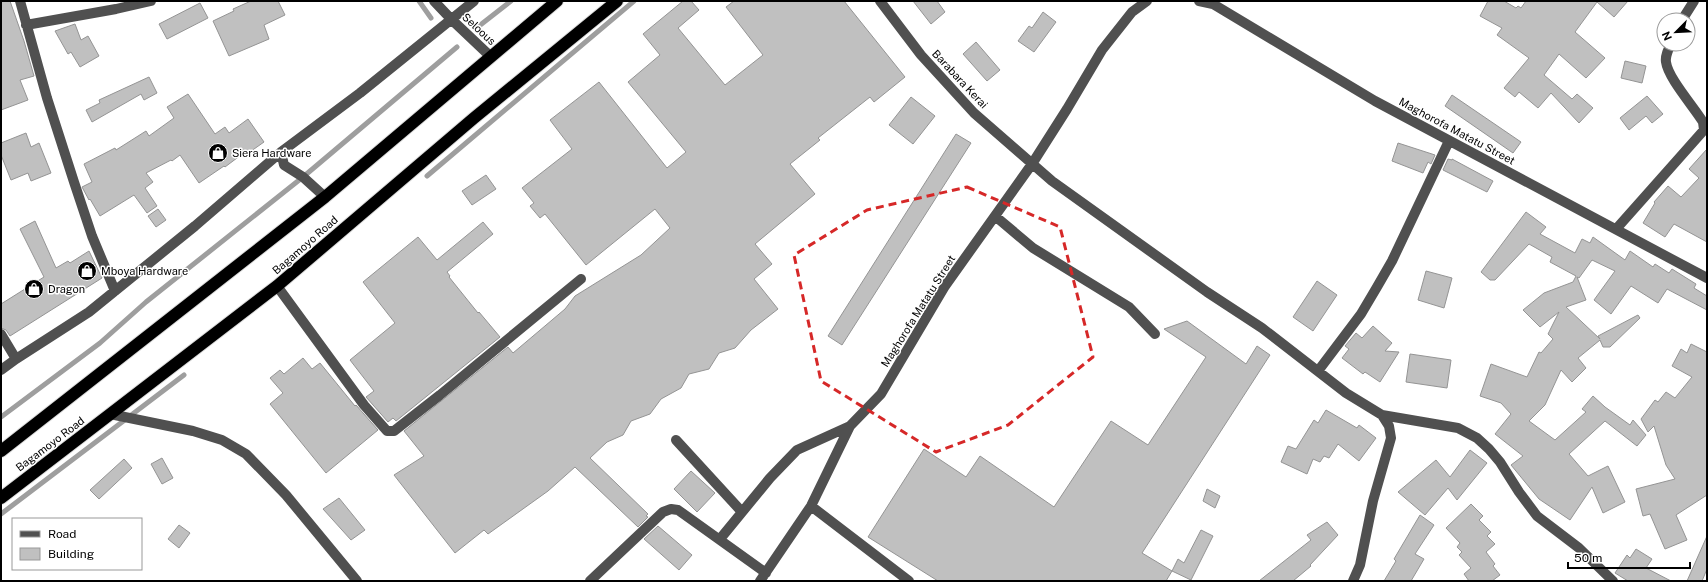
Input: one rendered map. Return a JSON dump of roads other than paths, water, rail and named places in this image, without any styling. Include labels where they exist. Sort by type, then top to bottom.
[{"type":"highway","points":[[1,451],[325,197],[490,56],[557,1]]},
{"type":"highway","name":"Bagamoyo Road","points":[[1,498],[277,286],[474,118],[617,1]]},
{"type":"street","points":[[20,1],[47,98],[90,230],[115,291]]},
{"type":"street","points":[[26,26],[151,1]]},
{"type":"street","name":"Seloous","points":[[434,1],[490,56]]},
{"type":"street","points":[[1,370],[89,312],[195,226],[281,152],[452,20],[474,1]]},
{"type":"street","name":"Barabara Kerai","points":[[880,1],[921,55],[974,112],[1052,181],[1207,292],[1262,328],[1346,393],[1382,415]]},
{"type":"street","name":"Maghorofa Matatu Street","points":[[763,577],[811,506],[850,426],[881,394],[945,286],[1032,164],[1068,109],[1102,50],[1132,12],[1147,1]]},
{"type":"street","name":"Maghorofa Matatu Street","points":[[1199,1],[1213,4],[1375,101],[1617,228],[1707,278]]},
{"type":"street","points":[[1687,12],[1694,1]]},
{"type":"street","points":[[1617,228],[1705,130],[1703,122],[1669,73],[1666,62],[1667,52]]},
{"type":"street","points":[[1318,371],[1360,314],[1392,261],[1449,141]]},
{"type":"street","points":[[281,152],[284,165],[303,177],[325,197]]},
{"type":"street","points":[[995,216],[1033,248],[1129,307],[1155,334]]},
{"type":"street","points":[[277,286],[364,405],[387,431],[394,431],[429,405],[581,279]]},
{"type":"street","points":[[1,334],[16,359]]},
{"type":"street","points":[[110,414],[193,431],[222,440],[246,454],[286,495],[357,581]]},
{"type":"street","points":[[1353,581],[1360,565],[1373,501],[1391,438],[1389,426],[1382,415]]},
{"type":"street","points":[[1382,415],[1458,428],[1476,438],[1489,449],[1500,462],[1519,492],[1538,516],[1579,548],[1613,581]]},
{"type":"street","points":[[720,539],[797,450],[850,426]]},
{"type":"street","points":[[676,440],[742,512]]},
{"type":"street","points":[[811,506],[909,581]]},
{"type":"street","points":[[590,581],[664,512],[671,509],[678,510],[720,539],[763,577]]},
{"type":"waterway","points":[[419,1],[431,18]]},
{"type":"waterway","points":[[479,26],[511,1]]},
{"type":"waterway","points":[[427,176],[634,1]]},
{"type":"waterway","points":[[1,417],[100,343],[146,302],[303,177],[457,47]]},
{"type":"waterway","points":[[1,514],[184,375]]},
{"type":"place","name":"Siera Hardware","points":[[218,153]]},
{"type":"place","name":"Mboya Hardware","points":[[87,271]]},
{"type":"place","name":"Dragon","points":[[34,289]]}]
